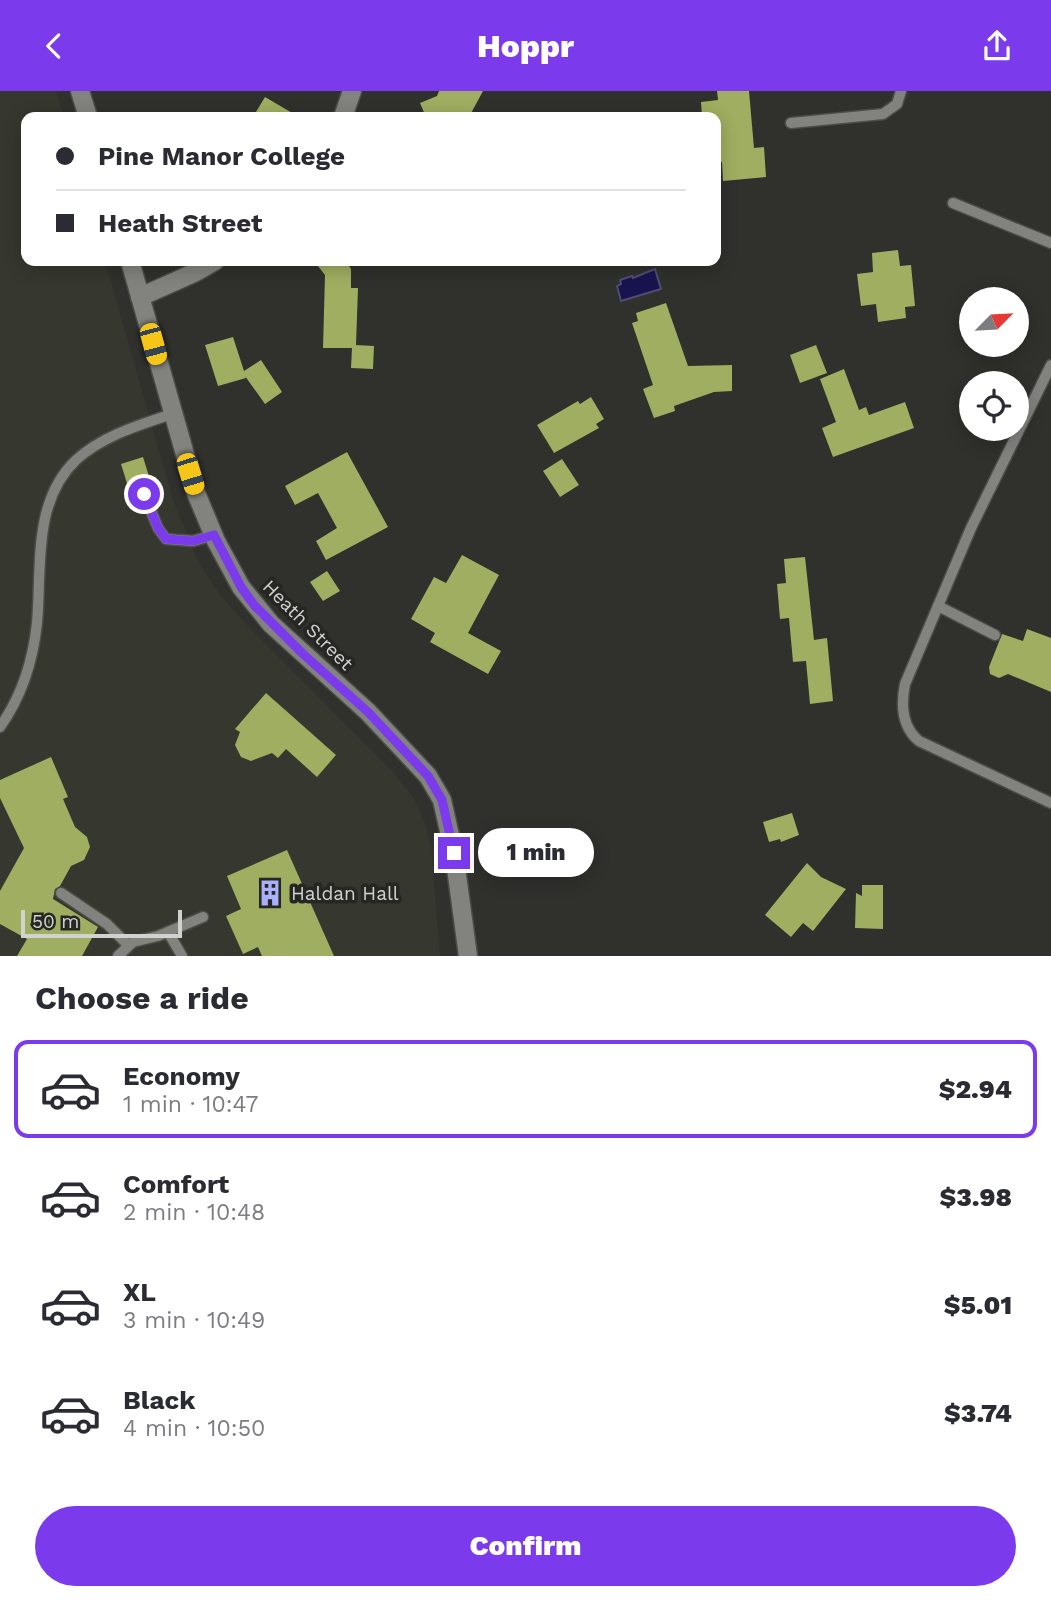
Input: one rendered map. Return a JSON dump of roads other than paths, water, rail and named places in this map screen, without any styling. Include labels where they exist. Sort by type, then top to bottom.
[{"type":"street","points":[[80,91],[86,112]]},
{"type":"street","points":[[345,112],[352,91]]},
{"type":"street","name":"Heath Street","points":[[131,266],[196,492],[214,535],[241,587],[254,605],[295,646],[368,712],[428,776],[442,800],[454,853],[468,956]]},
{"type":"street","points":[[140,297],[206,266]]},
{"type":"lane","points":[[791,123],[883,114],[897,104],[901,91]]},
{"type":"lane","points":[[953,202],[1051,243]]},
{"type":"lane","points":[[1051,365],[971,528],[905,684],[903,713],[914,737],[928,747],[1051,803]]},
{"type":"lane","points":[[0,727],[21,693],[33,650],[42,532],[51,499],[58,485],[76,461],[88,451],[109,438],[172,414]]},
{"type":"lane","points":[[144,494],[158,528],[166,539],[193,541],[214,535]]},
{"type":"lane","points":[[938,606],[995,635]]},
{"type":"lane","points":[[61,893],[107,924],[128,945]]},
{"type":"lane","points":[[118,956],[128,945],[169,932],[203,917]]},
{"type":"lane","points":[[169,932],[182,956]]},
{"type":"place","name":"Haldan Hall","points":[[270,893]]}]
